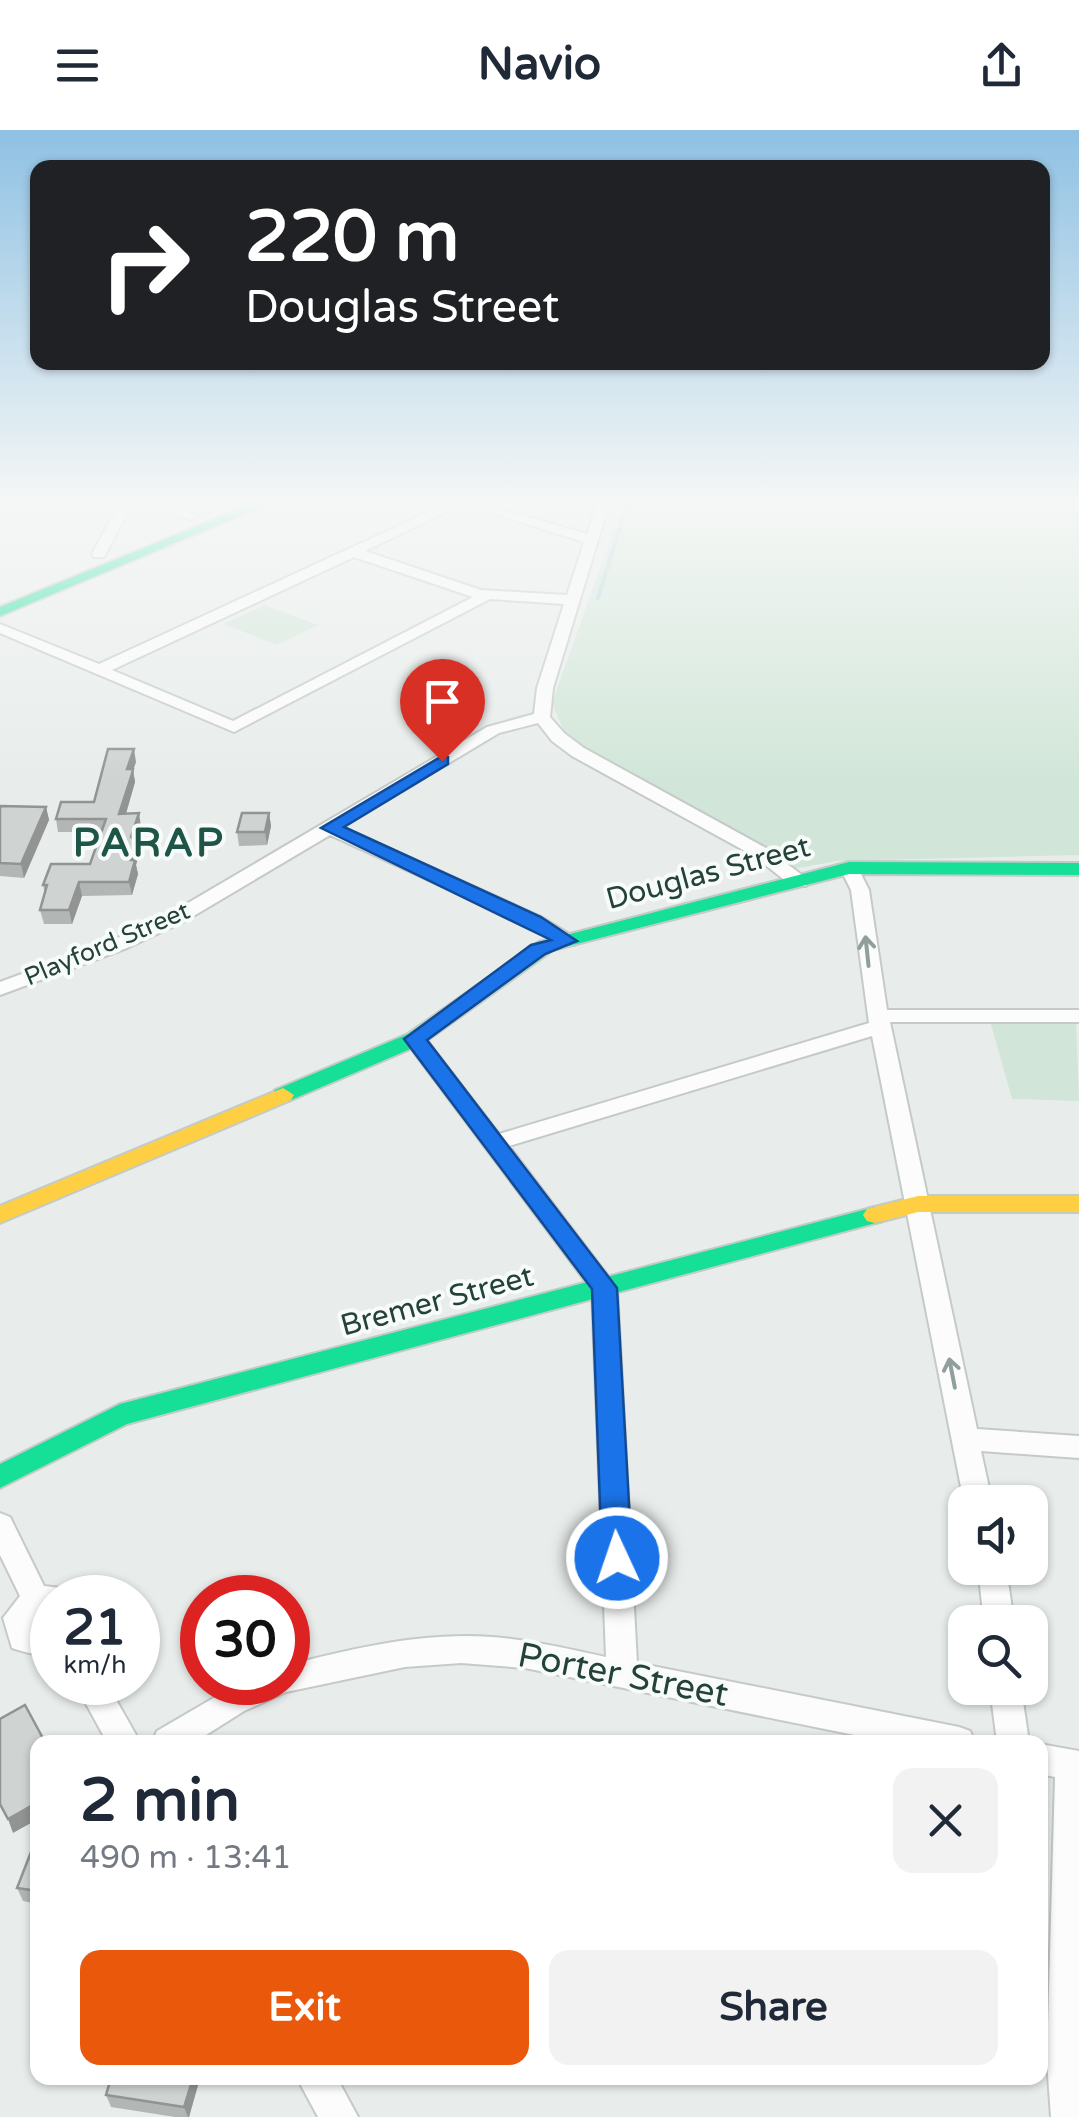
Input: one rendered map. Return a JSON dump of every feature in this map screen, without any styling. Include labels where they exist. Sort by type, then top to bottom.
[{"type":"street","points":[[0,612],[33,597]]},
{"type":"street","points":[[99,670],[257,597]]},
{"type":"street","points":[[0,628],[234,727],[484,597]]},
{"type":"street","points":[[517,597],[574,600]]},
{"type":"street","points":[[575,597],[546,688],[542,717],[558,737],[578,752],[760,852],[799,882]]},
{"type":"street","name":"Playford Street","points":[[0,989],[120,944],[178,917],[493,730],[542,717]]},
{"type":"street","points":[[330,828],[534,921],[568,941]]},
{"type":"street","points":[[849,868],[860,890],[866,955],[975,1485]]},
{"type":"street","name":"Douglas Street","points":[[0,1216],[415,1039],[538,950],[849,868],[1079,869]]},
{"type":"street","points":[[494,1143],[879,1021],[1079,1016]]},
{"type":"street","points":[[415,1039],[604,1288],[622,1673]]},
{"type":"street","name":"Bremer Street","points":[[0,1477],[120,1414],[918,1204],[1079,1204]]},
{"type":"street","points":[[965,1438],[1079,1447]]},
{"type":"street","points":[[0,1525],[33,1575]]},
{"type":"street","points":[[10,1638],[18,1618],[30,1610]]},
{"type":"street","name":"Porter Street","points":[[310,1674],[446,1647],[525,1654],[925,1735]]},
{"type":"street","points":[[102,1705],[120,1735]]},
{"type":"street","points":[[179,1735],[227,1705]]},
{"type":"street","points":[[1008,1705],[1012,1735]]},
{"type":"street","points":[[1064,1763],[1065,2061],[1070,2117]]},
{"type":"street","points":[[320,2085],[339,2117]]},
{"type":"green space","points":[[590,597],[1079,597],[1079,855],[837,861],[793,869],[567,739],[552,703]]},
{"type":"green space","points":[[264,605],[318,625],[277,645],[224,624]]},
{"type":"green space","points":[[990,1021],[1076,1022],[1079,1101],[1012,1099]]},
{"type":"building","points":[[108,749],[134,749],[127,769],[133,769],[132,774],[119,814],[139,813],[131,837],[137,841],[129,882],[79,882],[69,910],[40,910],[51,864],[90,864],[106,819],[56,819],[61,802],[94,802]]},
{"type":"building","points":[[0,806],[46,807],[21,864],[0,863]]},
{"type":"building","points":[[242,813],[269,813],[265,832],[237,832]]},
{"type":"building","points":[[25,1705],[41,1735],[30,1735],[30,1807],[8,1819],[0,1804],[0,1719]]},
{"type":"building","points":[[30,1855],[30,1890],[17,1888]]},
{"type":"building","points":[[109,2085],[191,2085],[184,2107],[106,2095]]},
{"type":"traffic: fast","points":[[0,612],[37,597]]},
{"type":"traffic: fast","points":[[283,1095],[415,1039],[546,946],[849,868],[1079,869]]},
{"type":"traffic: fast","points":[[0,1477],[120,1415],[875,1215]]},
{"type":"traffic: slow","points":[[0,1215],[283,1095]]},
{"type":"traffic: slow","points":[[875,1215],[918,1204],[1079,1204]]},
{"type":"district","name":"PARAP","points":[[149,843]]},
{"type":"route","points":[[442,761],[330,828],[534,921],[568,941],[538,950],[415,1039],[604,1288],[617,1558]]}]
